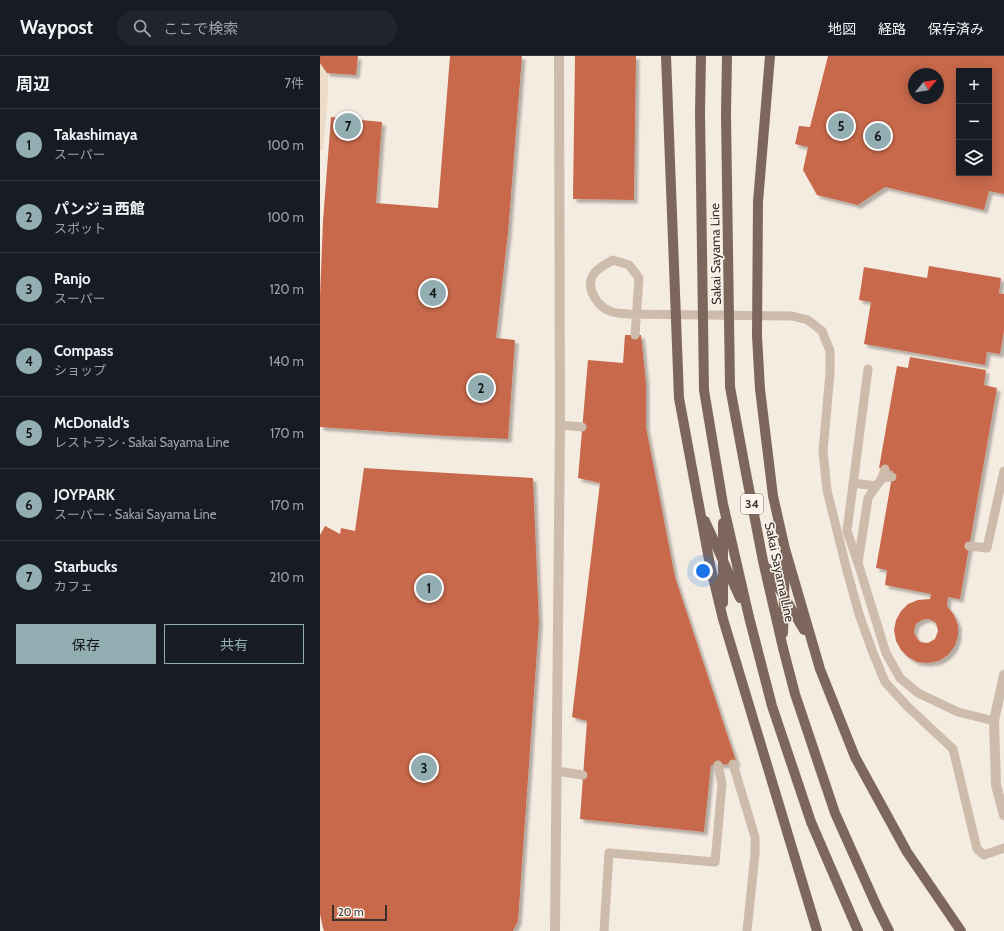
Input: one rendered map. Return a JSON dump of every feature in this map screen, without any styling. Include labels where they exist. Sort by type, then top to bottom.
[{"type":"main road","points":[[666,56],[679,398],[710,565],[723,619],[817,931]]},
{"type":"main road","name":"Sakai Sayama Line","points":[[701,56],[700,113],[704,390],[723,504],[749,617],[772,706],[811,822],[858,931]]},
{"type":"main road","name":"Sakai Sayama Line","points":[[727,56],[726,114],[730,387],[763,561],[795,694],[835,813],[888,931]]},
{"type":"main road","points":[[770,56],[758,202],[757,336],[760,389],[774,496],[785,549],[812,645],[855,757],[907,852],[961,931]]},
{"type":"main road","points":[[723,504],[723,619]]},
{"type":"main road","points":[[699,507],[749,617]]},
{"type":"main road","points":[[783,648],[785,549]]},
{"type":"main road","points":[[763,561],[785,595],[812,645]]},
{"type":"street","points":[[556,931],[556,771],[560,425],[559,56]]},
{"type":"street","points":[[1004,675],[994,721],[996,785],[1004,815]]},
{"type":"lane","points":[[635,335],[636,321],[636,314],[637,306],[639,278],[629,264],[613,260],[601,266],[592,276],[591,289],[597,303],[610,312],[629,314],[637,314],[691,315],[792,316],[808,320],[822,332],[830,351],[830,373],[823,451],[827,490],[846,568],[872,653],[885,682],[907,706],[953,750],[977,849],[984,854],[1004,848]]},
{"type":"lane","points":[[868,369],[847,531],[886,653],[900,678],[918,692],[958,712],[994,721]]},
{"type":"lane","points":[[560,425],[582,427]]},
{"type":"lane","points":[[858,563],[868,498],[882,478],[885,469]]},
{"type":"lane","points":[[969,546],[987,548],[1004,471]]},
{"type":"lane","points":[[882,478],[892,477]]},
{"type":"lane","points":[[853,483],[876,486]]},
{"type":"lane","points":[[733,764],[755,837],[755,854],[747,931]]},
{"type":"lane","points":[[604,931],[609,853],[715,862],[722,784],[718,765]]},
{"type":"lane","points":[[556,771],[583,774]]},
{"type":"shaded area","points":[[320,63],[328,73],[328,95],[323,150],[320,150]]},
{"type":"building","points":[[320,56],[358,56],[356,75],[327,73],[320,63]]},
{"type":"building","points":[[450,56],[522,56],[508,233],[496,338],[515,340],[508,439],[320,427],[320,296],[323,221],[331,117],[382,122],[376,203],[438,208]]},
{"type":"building","points":[[575,56],[636,56],[634,200],[573,199]]},
{"type":"building","points":[[828,56],[1004,56],[1004,194],[989,191],[984,210],[885,187],[858,205],[817,195],[803,170],[808,147],[795,144],[799,126],[810,127]]},
{"type":"building","points":[[929,266],[1001,278],[999,293],[1004,294],[1004,331],[1000,354],[987,352],[985,365],[864,344],[871,302],[859,300],[864,267],[927,278]]},
{"type":"building","points":[[625,335],[641,335],[646,383],[646,427],[675,577],[737,764],[711,765],[704,832],[580,819],[587,721],[572,717],[600,483],[578,478],[588,360],[623,363]]},
{"type":"building","points":[[910,357],[986,370],[984,385],[997,388],[960,599],[948,597],[947,606],[954,615],[958,625],[958,636],[955,646],[948,655],[939,661],[928,663],[917,662],[908,657],[901,650],[896,641],[894,630],[896,620],[901,611],[908,604],[918,600],[930,599],[931,594],[885,585],[887,570],[876,568],[893,471],[879,468],[897,366],[908,368]],"holes":[[[929,619],[936,623],[938,631],[935,639],[928,643],[920,642],[914,631],[916,624],[922,620]]]},
{"type":"building","points":[[364,468],[533,478],[539,622],[518,921],[513,931],[324,931],[323,928],[320,914],[320,535],[325,526],[340,534],[341,528],[355,531]]},
{"type":"place","name":"Starbucks","points":[[348,126]]},
{"type":"place","name":"McDonald's","points":[[841,126]]},
{"type":"place","name":"JOYPARK","points":[[878,136]]},
{"type":"place","name":"Compass","points":[[433,293]]},
{"type":"place","name":"パンジョ西館","points":[[481,388]]},
{"type":"place","name":"Takashimaya","points":[[429,588]]},
{"type":"place","name":"Panjo","points":[[424,768]]}]
